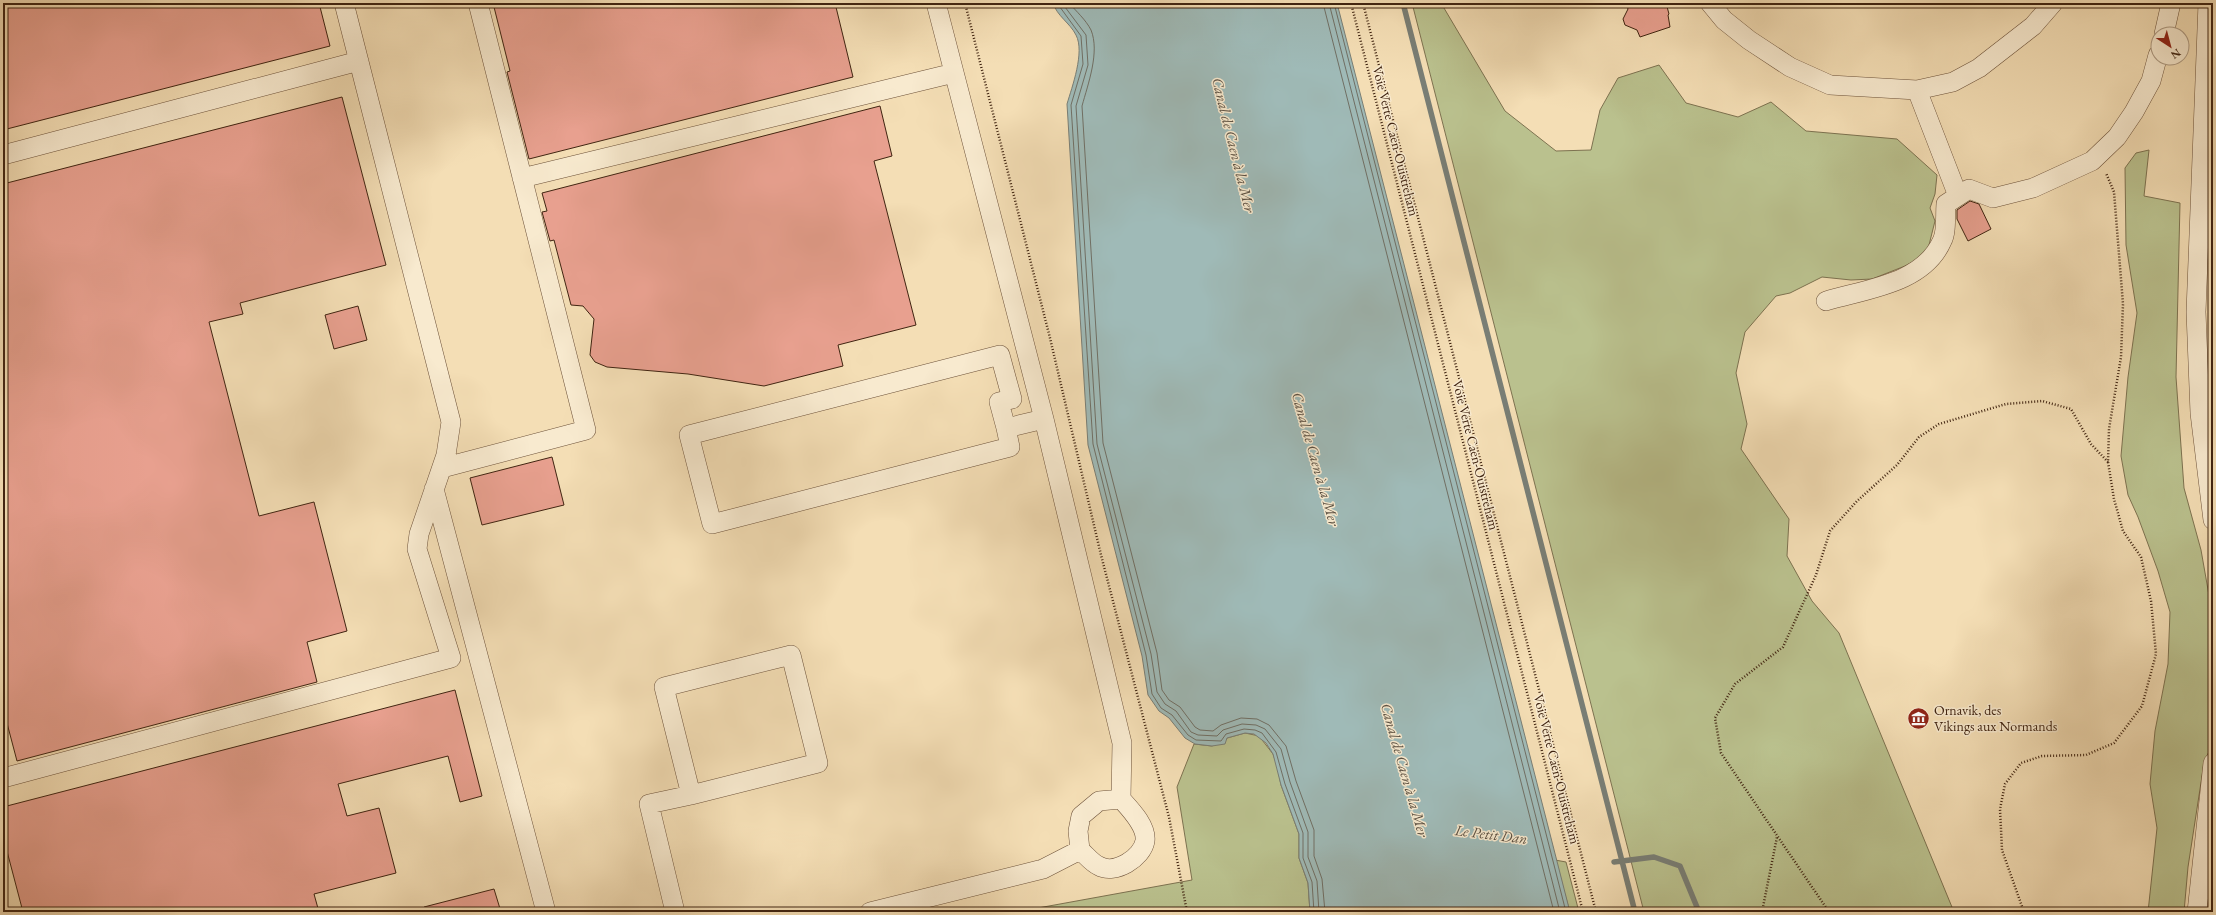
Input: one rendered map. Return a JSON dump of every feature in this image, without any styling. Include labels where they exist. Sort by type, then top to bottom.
[{"type":"street","points":[[3,778],[450,658],[417,548],[419,534],[449,444],[451,422],[344,3]]},
{"type":"street","points":[[442,468],[586,430],[478,3]]},
{"type":"street","points":[[936,3],[1044,419],[1122,743],[1121,799],[1138,817],[1145,840],[1140,854],[1121,868],[1100,867],[1080,850],[1078,830],[1081,816],[1099,801],[1121,799]]},
{"type":"street","points":[[1710,3],[1724,20],[1749,40],[1790,67],[1830,85],[1917,90],[1953,82],[1979,68],[2033,26],[2053,3]]},
{"type":"street","points":[[2166,26],[2171,3]]},
{"type":"street","points":[[2213,5],[2208,3],[2196,312],[2206,404],[2213,520]]},
{"type":"street","points":[[3,155],[359,61]]},
{"type":"street","points":[[1826,301],[1901,279],[1927,265],[1943,240],[1946,204],[1969,189],[1993,198],[2033,188],[2092,161],[2117,137],[2134,112],[2151,80],[2155,66]]},
{"type":"street","points":[[522,178],[954,72]]},
{"type":"street","points":[[1917,90],[1958,196]]},
{"type":"street","points":[[1000,355],[1012,399],[999,402],[1006,428],[1010,447],[712,524],[689,435],[1000,355]]},
{"type":"street","points":[[1006,428],[1044,419]]},
{"type":"street","points":[[434,489],[546,912]]},
{"type":"street","points":[[674,912],[649,804],[691,795],[818,763],[791,655],[664,687],[691,795]]},
{"type":"street","points":[[2197,912],[2213,763]]},
{"type":"street","points":[[870,912],[1043,869],[1080,850]]},
{"type":"path","points":[[965,3],[1050,338],[1102,555],[1169,817],[1187,912]]},
{"type":"path","name":"Voie Verte Caen-Ouistreham","points":[[1351,3],[1583,912]]},
{"type":"path","points":[[1363,3],[1596,912]]},
{"type":"path","points":[[2024,912],[2002,850],[2000,809],[2005,784],[2021,763],[2042,756],[2086,755],[2114,743],[2142,706],[2156,654],[2151,601],[2141,557],[2123,531],[2114,499],[2108,462],[2109,429],[2121,357],[2123,304],[2114,192],[2099,154]]},
{"type":"path","points":[[1829,912],[1721,753],[1715,718],[1735,684],[1783,647],[1816,575],[1830,531],[1857,501],[1897,465],[1919,437],[1939,424],[2006,404],[2042,401],[2071,410],[2091,444],[2108,462]]},
{"type":"path","points":[[1762,912],[1777,837]]},
{"type":"green space","points":[[1412,3],[1441,3],[1505,111],[1556,151],[1591,150],[1600,110],[1618,78],[1659,65],[1686,103],[1738,117],[1771,102],[1806,131],[1897,139],[1937,175],[1935,194],[1930,208],[1935,221],[1928,249],[1918,259],[1905,266],[1872,279],[1851,280],[1822,277],[1790,293],[1776,296],[1745,332],[1736,373],[1747,424],[1741,449],[1789,519],[1787,556],[1812,601],[1839,633],[1954,912],[1644,912]]},
{"type":"green space","points":[[2149,150],[2144,196],[2180,203],[2176,377],[2184,488],[2201,550],[2213,618],[2213,742],[2204,763],[2188,867],[2184,912],[2148,912],[2157,828],[2150,784],[2155,731],[2168,664],[2170,612],[2158,571],[2138,517],[2128,495],[2121,456],[2128,377],[2137,313],[2126,245],[2125,168],[2136,153]]},
{"type":"green space","points":[[1245,733],[1259,736],[1273,754],[1277,765],[1281,785],[1299,834],[1299,858],[1308,883],[1310,912],[1016,912],[1192,880],[1177,787],[1194,744],[1212,746],[1227,738]]},
{"type":"green space","points":[[1555,860],[1566,862],[1579,912],[1570,912]]},
{"type":"water","name":"Canal de Caen à la Mer","points":[[1053,3],[1337,3],[1570,912],[1310,912],[1308,883],[1299,858],[1299,834],[1281,785],[1273,754],[1266,743],[1254,734],[1245,733],[1227,738],[1225,744],[1212,746],[1195,744],[1185,738],[1169,718],[1159,711],[1148,695],[1142,656],[1088,445],[1067,104],[1077,70],[1079,51],[1076,35],[1057,12]]},
{"type":"building","points":[[3,3],[319,3],[330,46],[3,130]]},
{"type":"building","points":[[493,3],[835,3],[853,77],[529,159],[507,72],[510,71]]},
{"type":"building","points":[[1626,3],[1666,3],[1670,27],[1640,37],[1637,30],[1625,25],[1623,19],[1628,9]]},
{"type":"building","points":[[342,97],[386,265],[240,303],[243,314],[209,322],[259,516],[314,502],[347,631],[307,642],[317,682],[17,761],[3,708],[3,184]]},
{"type":"building","points":[[880,106],[892,156],[874,161],[916,325],[838,345],[843,366],[764,386],[688,374],[607,367],[595,362],[590,355],[594,319],[583,306],[571,305],[554,240],[550,241],[542,212],[547,211],[542,193]]},
{"type":"building","points":[[1970,201],[1979,204],[1991,229],[1968,241],[1957,219],[1957,210]]},
{"type":"building","points":[[358,306],[367,340],[334,349],[325,315]]},
{"type":"building","points":[[552,457],[564,505],[482,525],[470,478]]},
{"type":"building","points":[[455,690],[482,796],[460,802],[448,756],[338,784],[347,816],[379,808],[396,873],[314,894],[319,912],[23,912],[3,836],[3,807]]},
{"type":"building","points":[[494,889],[501,912],[424,912],[424,907]]},
{"type":"waterway","points":[[1403,3],[1635,912]]},
{"type":"waterway","name":"Le Petit Dan","points":[[1614,862],[1654,857],[1680,866],[1699,912]]},
{"type":"place","name":"Ornavik, des Vikings aux Normands","points":[[1919,718]]}]
